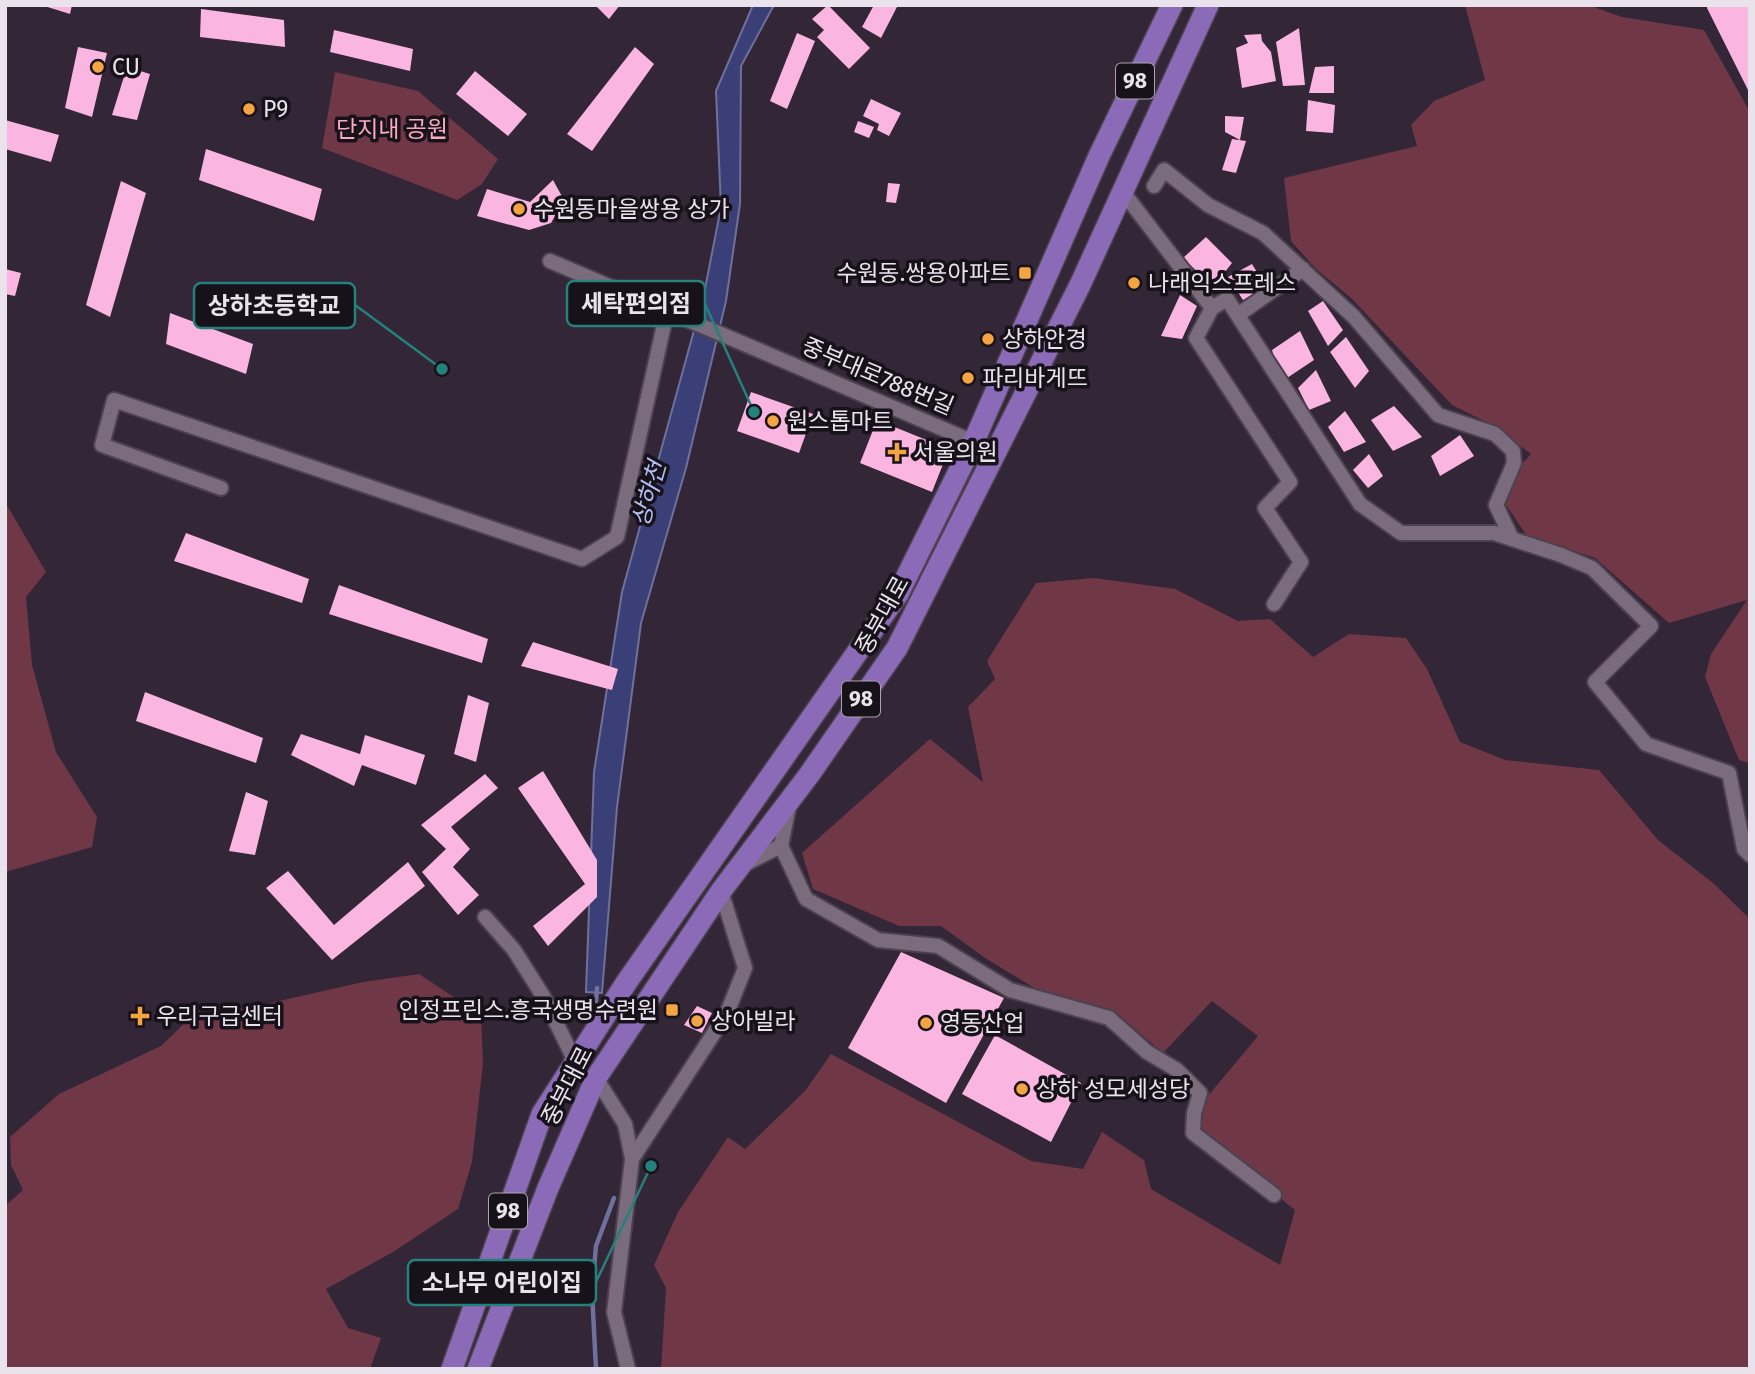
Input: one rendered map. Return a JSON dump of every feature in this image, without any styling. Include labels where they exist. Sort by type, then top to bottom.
[{"type":"main road","name":"중부대로","points":[[452,1369],[542,1114],[575,1059],[898,594],[974,441],[1098,156],[1172,5]]},
{"type":"main road","name":"중부대로","points":[[478,1369],[548,1188],[596,1078],[721,891],[791,799],[897,648],[997,452],[1123,192],[1208,5]]},
{"type":"street","points":[[1154,187],[1164,170],[1208,205],[1263,233],[1354,317],[1438,415],[1495,434],[1513,450],[1514,463],[1496,505],[1512,539]]},
{"type":"street","points":[[1123,192],[1212,308]]},
{"type":"street","points":[[222,488],[102,445],[114,400],[582,559],[617,537],[667,311],[550,261]]},
{"type":"street","points":[[1238,315],[1303,269]]},
{"type":"street","points":[[1274,604],[1301,562],[1265,508],[1290,482],[1196,338],[1212,308],[1227,299],[1360,504],[1402,533],[1494,533],[1592,568],[1651,626],[1595,682],[1646,744],[1729,773],[1744,849],[1750,855]]},
{"type":"street","name":"중부대로788번길","points":[[667,311],[997,452]]},
{"type":"street","points":[[791,799],[781,846],[806,899],[878,940],[938,946],[1010,990],[1109,1018],[1147,1052],[1177,1070],[1200,1093],[1194,1113],[1193,1133],[1274,1195]]},
{"type":"street","points":[[739,868],[781,846]]},
{"type":"street","points":[[632,1159],[727,1013],[745,968],[721,891]]},
{"type":"street","points":[[485,917],[514,950],[543,996],[575,1059]]},
{"type":"street","points":[[596,1078],[625,1124],[632,1159],[614,1312],[628,1369]]},
{"type":"green space","points":[[1465,5],[1588,5],[1622,17],[1704,30],[1750,112],[1750,763],[1739,760],[1705,677],[1711,654],[1747,600],[1669,623],[1595,558],[1527,536],[1506,505],[1520,466],[1531,454],[1492,425],[1452,405],[1351,298],[1315,268],[1291,241],[1284,178],[1417,146],[1411,125],[1434,101],[1485,80]]},
{"type":"green space","name":"단지내 공원","points":[[335,72],[418,91],[498,159],[482,184],[457,200],[322,148]]},
{"type":"green space","points":[[5,502],[46,572],[26,597],[32,665],[56,752],[97,817],[92,847],[5,872]]},
{"type":"green space","points":[[1094,578],[1175,589],[1238,621],[1270,619],[1313,657],[1349,634],[1406,638],[1427,669],[1460,742],[1505,760],[1599,770],[1658,840],[1713,883],[1750,919],[1750,1369],[661,1369],[666,1288],[654,1265],[678,1212],[728,1137],[745,1149],[805,1091],[831,1054],[1031,1161],[1083,1169],[1102,1132],[1144,1160],[1151,1189],[1280,1265],[1295,1210],[1191,1128],[1202,1103],[1258,1036],[1212,1001],[1163,1053],[1114,1011],[1036,989],[985,958],[941,926],[899,926],[813,889],[802,853],[930,739],[983,782],[968,707],[995,679],[987,661],[1036,583]]},
{"type":"green space","points":[[419,974],[481,1015],[483,1063],[472,1162],[458,1209],[393,1252],[326,1289],[348,1328],[381,1338],[370,1369],[5,1369],[5,1206],[23,1190],[11,1165],[10,1137],[59,1094],[161,1046],[202,1006],[244,1009],[363,982]]},
{"type":"water","points":[[753,5],[774,5],[741,66],[740,204],[726,301],[686,468],[641,623],[617,807],[602,993],[586,992],[594,772],[622,592],[704,294],[721,207],[716,91]]},
{"type":"building","points":[[41,5],[72,5],[70,14]]},
{"type":"building","points":[[595,5],[620,5],[609,19]]},
{"type":"building","points":[[828,5],[870,48],[849,69],[817,37],[824,30],[812,19]]},
{"type":"building","points":[[874,5],[898,5],[881,38],[862,27]]},
{"type":"building","points":[[1708,5],[1750,5],[1750,94],[1707,8]]},
{"type":"building","points":[[201,9],[284,20],[285,47],[200,37]]},
{"type":"building","points":[[1299,28],[1305,85],[1283,86],[1276,42]]},
{"type":"building","points":[[334,30],[413,49],[410,71],[330,52]]},
{"type":"building","points":[[797,33],[815,41],[787,109],[770,101]]},
{"type":"building","points":[[1261,34],[1262,41],[1271,52],[1276,81],[1242,88],[1236,48],[1248,43],[1244,35]]},
{"type":"building","points":[[78,47],[107,53],[92,117],[65,108]]},
{"type":"building","points":[[635,47],[654,64],[592,151],[567,134]]},
{"type":"building","points":[[1334,66],[1334,93],[1309,93],[1315,67]]},
{"type":"building","points":[[127,67],[150,74],[137,120],[112,115]]},
{"type":"building","points":[[475,71],[527,114],[508,136],[456,94]]},
{"type":"building","points":[[871,99],[901,113],[889,136],[877,130],[879,124],[863,116]]},
{"type":"building","points":[[1308,100],[1335,105],[1333,133],[1306,131]]},
{"type":"building","points":[[1225,116],[1244,117],[1240,140],[1225,132]]},
{"type":"building","points":[[5,120],[59,135],[51,162],[5,149]]},
{"type":"building","points":[[858,121],[874,127],[869,138],[854,132]]},
{"type":"building","points":[[1232,139],[1246,141],[1236,173],[1222,170]]},
{"type":"building","points":[[206,149],[322,189],[314,221],[199,180]]},
{"type":"building","name":"수원동마을쌍용 상가","points":[[553,180],[564,200],[551,223],[529,230],[477,216],[487,189],[530,202]]},
{"type":"building","points":[[121,181],[146,193],[110,317],[86,305]]},
{"type":"building","points":[[888,183],[900,184],[896,203],[886,202]]},
{"type":"building","points":[[1206,237],[1232,263],[1213,287],[1183,258]]},
{"type":"building","points":[[1252,264],[1266,287],[1243,300],[1228,277]]},
{"type":"building","points":[[5,269],[21,273],[15,296],[5,294]]},
{"type":"building","points":[[1180,295],[1197,306],[1182,339],[1161,336]]},
{"type":"building","points":[[1323,301],[1343,330],[1328,346],[1308,311]]},
{"type":"building","points":[[170,313],[253,344],[246,374],[166,344]]},
{"type":"building","points":[[1300,331],[1314,360],[1281,382],[1272,350]]},
{"type":"building","points":[[1346,337],[1369,371],[1355,388],[1330,352]]},
{"type":"building","points":[[1316,370],[1331,401],[1309,410],[1298,388]]},
{"type":"building","points":[[751,392],[813,414],[799,453],[737,431]]},
{"type":"building","points":[[1394,406],[1422,437],[1393,451],[1371,420]]},
{"type":"building","points":[[1345,411],[1366,442],[1344,452],[1328,427]]},
{"type":"building","points":[[877,420],[949,449],[932,492],[860,463]]},
{"type":"building","points":[[1460,435],[1474,456],[1440,476],[1431,456]]},
{"type":"building","points":[[1369,454],[1383,476],[1368,488],[1353,470]]},
{"type":"building","points":[[186,533],[309,579],[302,603],[174,561]]},
{"type":"building","points":[[339,585],[488,639],[482,663],[329,614]]},
{"type":"building","points":[[533,642],[618,669],[612,690],[521,666]]},
{"type":"building","points":[[145,692],[263,738],[256,763],[136,721]]},
{"type":"building","points":[[468,695],[489,703],[476,762],[454,754]]},
{"type":"building","points":[[301,734],[360,754],[365,735],[425,755],[416,785],[362,765],[354,786],[291,755]]},
{"type":"building","points":[[543,771],[597,860],[597,897],[548,946],[533,926],[585,884],[518,788]]},
{"type":"building","points":[[485,774],[498,788],[451,827],[470,849],[453,867],[479,895],[458,915],[422,872],[446,849],[421,825]]},
{"type":"building","points":[[246,792],[268,801],[255,855],[229,851]]},
{"type":"building","points":[[408,862],[425,886],[332,960],[266,888],[288,871],[334,925]]},
{"type":"building","name":"영동산업","points":[[901,952],[1004,998],[946,1103],[848,1048]]},
{"type":"building","name":"상아빌라","points":[[697,1006],[712,1013],[702,1033],[684,1025]]},
{"type":"building","name":"상하 성모세성당","points":[[995,1035],[1081,1083],[1051,1142],[962,1094]]},
{"type":"waterway","name":"상하천","points":[[596,1001],[597,988]]},
{"type":"waterway","points":[[596,1369],[592,1292],[596,1246],[614,1198]]},
{"type":"place","name":"CU","points":[[98,67]]},
{"type":"place","name":"P9","points":[[249,109]]},
{"type":"place","name":"수원동마을쌍용 상가","points":[[519,209]]},
{"type":"place","name":"수원동.쌍용아파트","points":[[1025,273]]},
{"type":"place","name":"나래익스프레스","points":[[1134,283]]},
{"type":"place","name":"상하안경","points":[[988,339]]},
{"type":"place","name":"상하초등학교","points":[[442,369]]},
{"type":"place","name":"파리바게뜨","points":[[968,378]]},
{"type":"place","name":"세탁편의점","points":[[754,412]]},
{"type":"place","name":"원스톱마트","points":[[773,421]]},
{"type":"place","name":"서울의원","points":[[897,452]]},
{"type":"place","name":"인정프린스.흥국생명수련원","points":[[672,1010]]},
{"type":"place","name":"우리구급센터","points":[[140,1016]]},
{"type":"place","name":"상아빌라","points":[[697,1021]]},
{"type":"place","name":"영동산업","points":[[926,1023]]},
{"type":"place","name":"상하 성모세성당","points":[[1022,1089]]},
{"type":"place","name":"소나무 어린이집","points":[[651,1166]]}]
